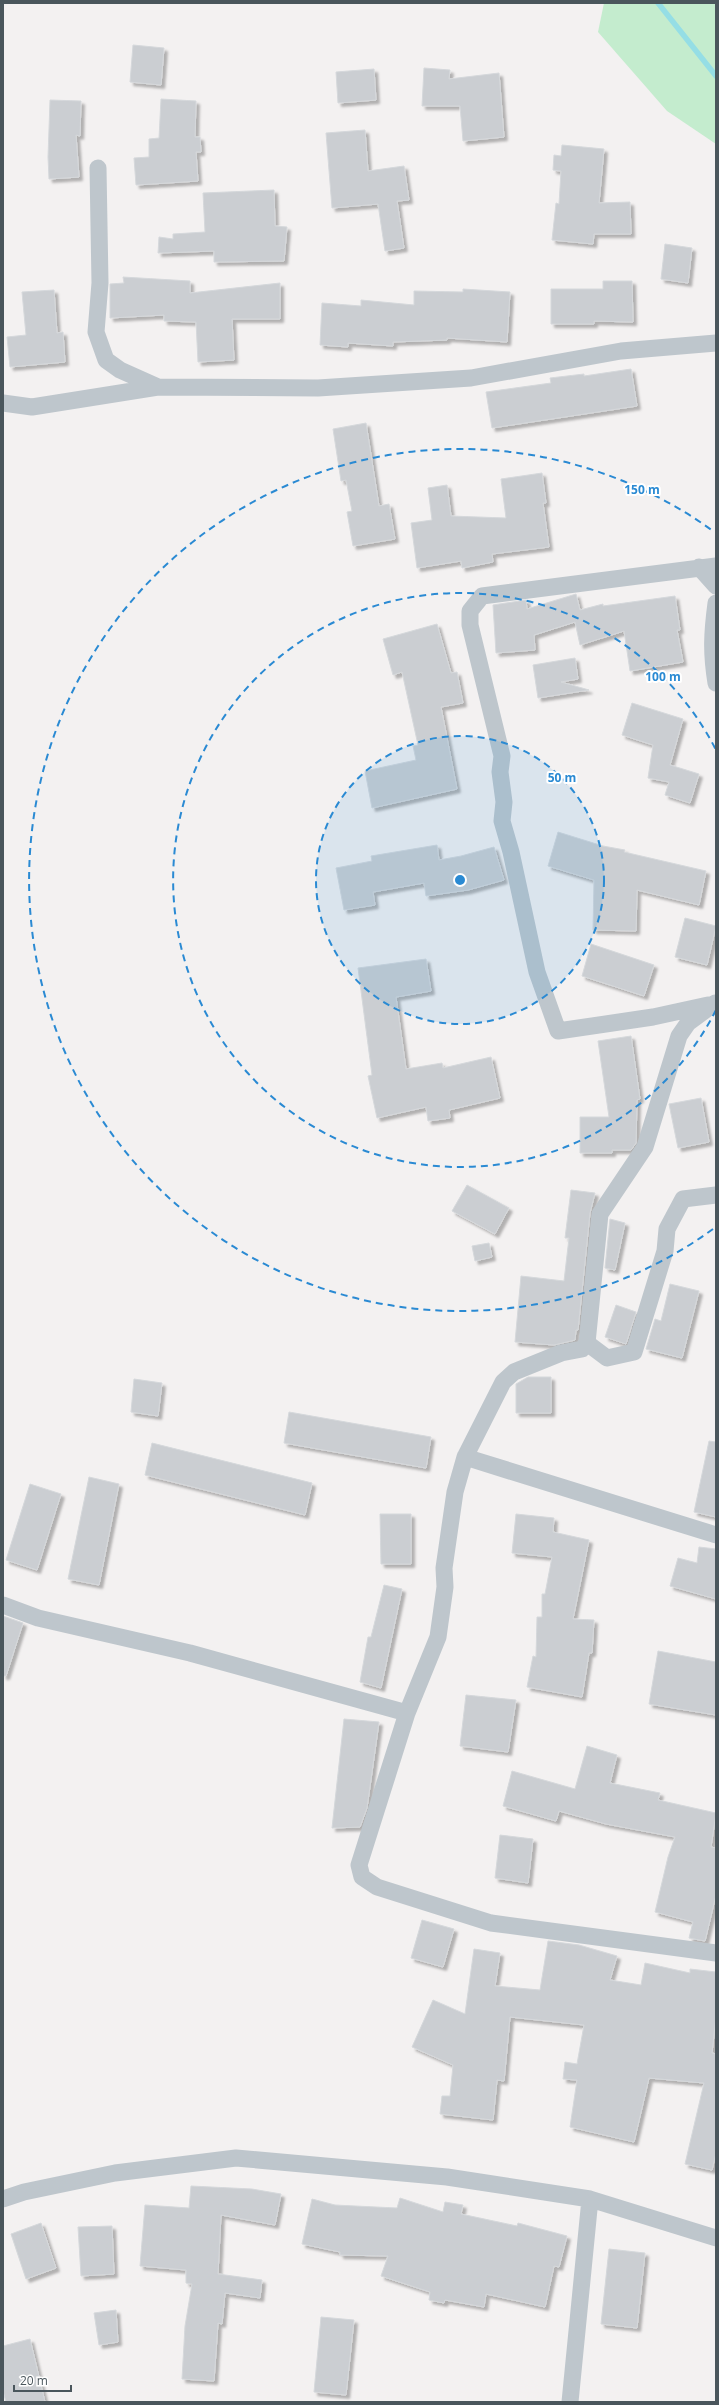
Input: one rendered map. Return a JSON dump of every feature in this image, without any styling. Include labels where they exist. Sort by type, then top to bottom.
[{"type":"street","points":[[98,168],[100,282],[96,332],[106,360],[120,370],[158,387]]},
{"type":"street","points":[[3,403],[32,407],[158,387],[318,388],[471,378],[620,351],[716,343]]},
{"type":"street","points":[[715,1003],[653,1017],[558,1032],[537,972],[511,852],[502,821],[504,802],[500,772],[502,756],[470,625],[470,611],[482,596],[716,566]]},
{"type":"street","points":[[699,567],[716,586]]},
{"type":"street","points":[[716,603],[711,639],[711,656],[716,683]]},
{"type":"street","points":[[715,1003],[688,1023],[679,1036],[644,1147],[600,1214],[587,1343],[582,1349],[561,1353],[514,1372],[503,1382],[465,1457],[455,1492],[438,1637],[407,1713],[359,1865],[362,1877],[377,1887],[492,1924],[716,1953]]},
{"type":"street","points":[[587,1343],[607,1358],[634,1352],[665,1251],[667,1230],[683,1199],[716,1195]]},
{"type":"street","points":[[465,1457],[716,1535]]},
{"type":"street","points":[[3,1605],[38,1618],[190,1653],[407,1713]]},
{"type":"street","points":[[3,2199],[24,2192],[115,2174],[236,2158],[447,2177],[590,2199],[716,2238]]},
{"type":"street","points":[[567,2401],[590,2199]]},
{"type":"green space","points":[[604,3],[716,3],[716,144],[667,111],[598,32]]},
{"type":"building","points":[[133,45],[164,48],[161,85],[130,82]]},
{"type":"building","points":[[424,68],[450,70],[449,79],[499,73],[504,137],[463,141],[460,106],[422,106]]},
{"type":"building","points":[[374,69],[376,100],[338,103],[336,72]]},
{"type":"building","points":[[161,99],[196,101],[195,137],[200,137],[201,152],[196,152],[198,181],[136,185],[134,158],[149,157],[149,139],[159,138]]},
{"type":"building","points":[[50,100],[81,101],[80,136],[76,135],[79,177],[49,179],[48,157]]},
{"type":"building","points":[[365,130],[368,171],[404,166],[409,200],[397,201],[404,248],[385,251],[378,204],[332,208],[326,133]]},
{"type":"building","points":[[562,145],[604,149],[599,203],[630,202],[631,234],[594,234],[593,244],[552,240],[556,203],[559,204],[561,171],[553,170],[554,155],[561,156]]},
{"type":"building","points":[[274,190],[275,226],[287,227],[284,261],[214,262],[214,251],[158,253],[159,237],[173,239],[173,234],[205,232],[203,193]]},
{"type":"building","points":[[665,244],[692,248],[688,283],[661,279]]},
{"type":"building","points":[[123,277],[190,281],[190,293],[280,283],[280,319],[232,319],[234,360],[198,362],[196,322],[164,321],[164,315],[110,318],[110,284],[124,283]]},
{"type":"building","points":[[603,281],[632,281],[633,322],[594,321],[594,324],[551,324],[551,289],[603,289]]},
{"type":"building","points":[[463,289],[510,292],[507,342],[447,338],[447,340],[393,342],[393,346],[348,343],[348,347],[320,345],[322,303],[361,306],[361,300],[414,305],[414,291],[463,292]]},
{"type":"building","points":[[54,290],[57,333],[63,332],[65,362],[10,367],[7,337],[26,335],[22,292]]},
{"type":"building","points":[[631,369],[637,406],[492,428],[486,392],[551,383],[550,378],[584,374],[584,376]]},
{"type":"building","points":[[366,423],[379,506],[389,504],[395,539],[353,546],[347,512],[352,511],[346,480],[341,481],[333,429]]},
{"type":"building","points":[[542,473],[546,503],[543,503],[549,547],[492,554],[493,562],[462,568],[461,561],[417,568],[411,523],[432,520],[428,488],[447,485],[451,516],[506,518],[501,479]]},
{"type":"building","points":[[576,594],[580,610],[603,604],[603,606],[675,596],[680,630],[677,630],[683,662],[630,671],[624,631],[580,645],[575,622],[534,635],[535,650],[496,653],[493,605],[526,600],[527,609]]},
{"type":"building","points":[[437,624],[451,673],[457,672],[463,703],[441,707],[457,789],[372,808],[365,771],[416,760],[413,746],[418,745],[402,672],[393,675],[383,639]]},
{"type":"building","points":[[575,658],[578,679],[561,682],[589,690],[538,698],[533,665]]},
{"type":"building","points":[[632,703],[683,719],[670,765],[699,774],[690,803],[665,795],[669,782],[648,778],[653,745],[622,735]]},
{"type":"building","points":[[558,832],[603,846],[625,850],[624,852],[706,871],[699,905],[637,890],[636,931],[593,930],[594,880],[548,866]]},
{"type":"building","points":[[437,845],[439,860],[494,847],[504,880],[468,890],[426,896],[424,883],[373,892],[375,905],[344,910],[336,868],[372,861],[371,856]]},
{"type":"building","points":[[685,918],[716,926],[707,965],[675,957]]},
{"type":"building","points":[[591,944],[654,965],[644,996],[582,976]]},
{"type":"building","points":[[426,959],[431,991],[396,997],[406,1069],[442,1063],[443,1068],[491,1057],[500,1098],[449,1110],[450,1118],[428,1121],[426,1107],[377,1118],[368,1076],[372,1075],[358,968]]},
{"type":"building","points":[[631,1036],[640,1099],[637,1100],[636,1143],[631,1150],[612,1150],[612,1153],[580,1153],[580,1117],[609,1117],[598,1041]]},
{"type":"building","points":[[701,1098],[709,1142],[678,1148],[669,1104]]},
{"type":"building","points":[[467,1185],[509,1208],[495,1234],[452,1211]]},
{"type":"building","points":[[571,1190],[595,1193],[590,1213],[578,1330],[576,1330],[575,1340],[554,1345],[515,1342],[521,1276],[564,1281],[569,1238],[565,1238]]},
{"type":"building","points":[[610,1219],[625,1223],[615,1270],[605,1268]]},
{"type":"building","points":[[489,1243],[492,1257],[475,1261],[472,1246]]},
{"type":"building","points":[[670,1284],[699,1291],[682,1358],[646,1349],[655,1319],[661,1321]]},
{"type":"building","points":[[616,1305],[636,1312],[626,1344],[605,1337]]},
{"type":"building","points":[[528,1377],[551,1377],[551,1413],[516,1413],[516,1384]]},
{"type":"building","points":[[134,1379],[162,1383],[158,1416],[131,1412]]},
{"type":"building","points":[[289,1412],[431,1437],[426,1468],[284,1443]]},
{"type":"building","points":[[709,1441],[716,1442],[716,1517],[694,1512]]},
{"type":"building","points":[[152,1443],[312,1483],[305,1515],[145,1475]]},
{"type":"building","points":[[89,1477],[119,1484],[99,1585],[68,1579]]},
{"type":"building","points":[[30,1484],[61,1494],[37,1570],[6,1560]]},
{"type":"building","points":[[380,1514],[411,1514],[411,1564],[381,1564]]},
{"type":"building","points":[[516,1514],[554,1518],[553,1532],[589,1540],[573,1619],[594,1620],[592,1653],[589,1653],[582,1697],[527,1687],[533,1656],[536,1657],[537,1617],[542,1617],[542,1594],[545,1594],[552,1557],[512,1553]]},
{"type":"building","points":[[699,1547],[716,1549],[716,1599],[670,1586],[678,1558],[697,1563]]},
{"type":"building","points":[[384,1585],[402,1589],[381,1688],[360,1682],[368,1637],[371,1637]]},
{"type":"building","points":[[3,1616],[23,1623],[6,1676],[3,1676]]},
{"type":"building","points":[[658,1651],[716,1662],[716,1715],[649,1704]]},
{"type":"building","points":[[466,1695],[516,1700],[508,1752],[460,1746]]},
{"type":"building","points":[[344,1719],[379,1722],[367,1808],[360,1827],[332,1828]]},
{"type":"building","points":[[587,1746],[617,1755],[610,1783],[660,1793],[658,1800],[716,1813],[711,1847],[716,1848],[716,1895],[705,1941],[689,1938],[693,1922],[655,1912],[668,1857],[675,1837],[606,1824],[559,1811],[556,1821],[503,1806],[512,1771],[575,1789]]},
{"type":"building","points":[[500,1835],[533,1839],[528,1883],[495,1878]]},
{"type":"building","points":[[422,1920],[454,1929],[443,1967],[411,1958]]},
{"type":"building","points":[[548,1941],[579,1945],[617,1956],[610,1980],[641,1985],[645,1963],[690,1973],[690,1969],[716,1972],[716,2017],[712,2053],[716,2054],[716,2153],[712,2170],[685,2164],[704,2083],[649,2078],[634,2142],[570,2127],[577,2080],[563,2079],[565,2062],[577,2064],[584,2025],[510,2017],[504,2081],[497,2080],[493,2120],[440,2114],[442,2096],[450,2096],[453,2065],[412,2047],[433,2000],[465,2014],[474,1949],[500,1953],[495,1986],[540,1990]]},
{"type":"building","points":[[191,2186],[252,2189],[281,2194],[275,2225],[221,2215],[218,2274],[262,2280],[260,2298],[225,2293],[222,2324],[218,2323],[214,2381],[182,2379],[185,2326],[192,2284],[186,2283],[186,2270],[140,2266],[145,2205],[189,2208]]},
{"type":"building","points":[[400,2198],[443,2212],[445,2202],[463,2205],[461,2214],[517,2226],[518,2223],[567,2236],[559,2267],[554,2266],[545,2307],[486,2294],[484,2307],[445,2300],[444,2303],[429,2300],[430,2292],[381,2276],[388,2256],[340,2255],[340,2252],[302,2244],[312,2199],[335,2205],[397,2208]]},
{"type":"building","points":[[41,2223],[56,2268],[26,2279],[11,2234]]},
{"type":"building","points":[[112,2226],[114,2274],[81,2276],[78,2227]]},
{"type":"building","points":[[609,2249],[645,2253],[637,2328],[601,2324]]},
{"type":"building","points":[[116,2310],[118,2342],[99,2345],[94,2313]]},
{"type":"building","points":[[321,2317],[354,2320],[346,2395],[314,2392]]},
{"type":"building","points":[[30,2339],[45,2402],[6,2402],[3,2391],[3,2346]]},
{"type":"waterway","points":[[658,3],[716,76]]}]
